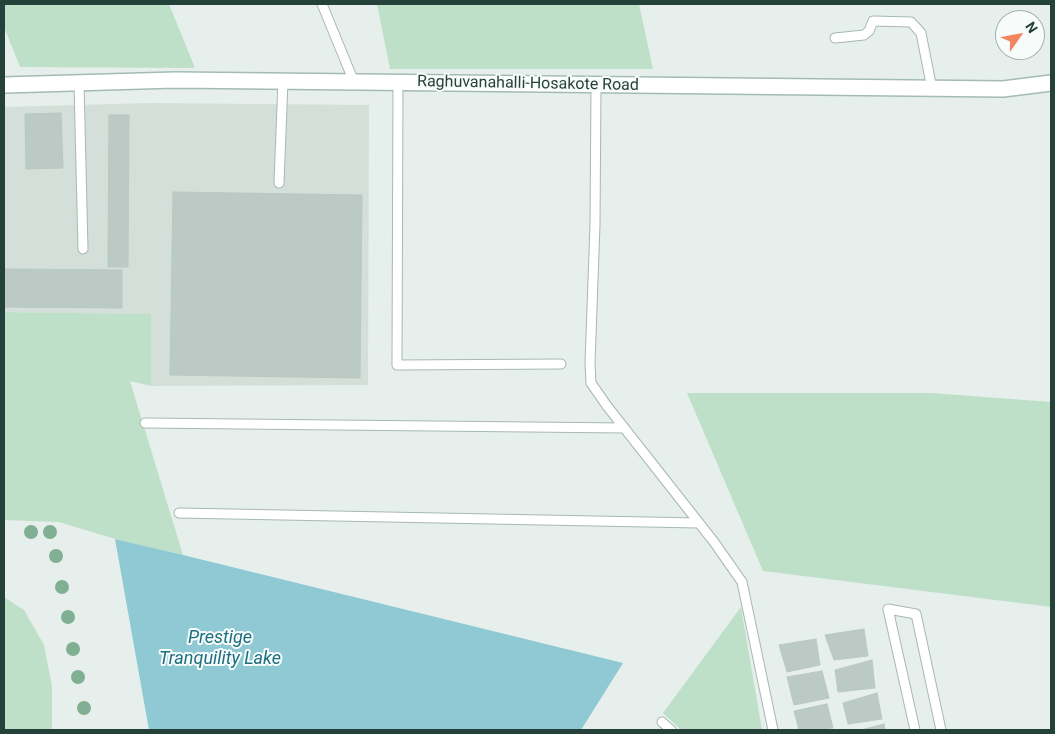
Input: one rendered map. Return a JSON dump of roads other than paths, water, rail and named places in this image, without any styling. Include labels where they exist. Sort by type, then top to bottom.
[{"type":"main road","name":"Raghuvanahalli-Hosakote Road","points":[[4,85],[175,80],[1002,90],[1051,83]]},
{"type":"lane","points":[[322,4],[354,82]]},
{"type":"lane","points":[[835,38],[864,35],[869,31],[873,21],[911,22],[921,33],[932,89]]},
{"type":"lane","points":[[279,183],[283,81]]},
{"type":"lane","points":[[79,83],[82,248]]},
{"type":"lane","points":[[398,83],[397,365],[561,364]]},
{"type":"lane","points":[[596,85],[591,383],[606,406],[699,523],[742,582],[773,730]]},
{"type":"lane","points":[[145,423],[624,428]]},
{"type":"lane","points":[[180,513],[699,523]]},
{"type":"lane","points":[[915,730],[888,609],[916,614],[941,730]]},
{"type":"lane","points":[[662,722],[671,730]]},
{"type":"water","name":"Prestige Tranquility Lake","points":[[115,539],[623,663],[581,730],[149,730]]}]
